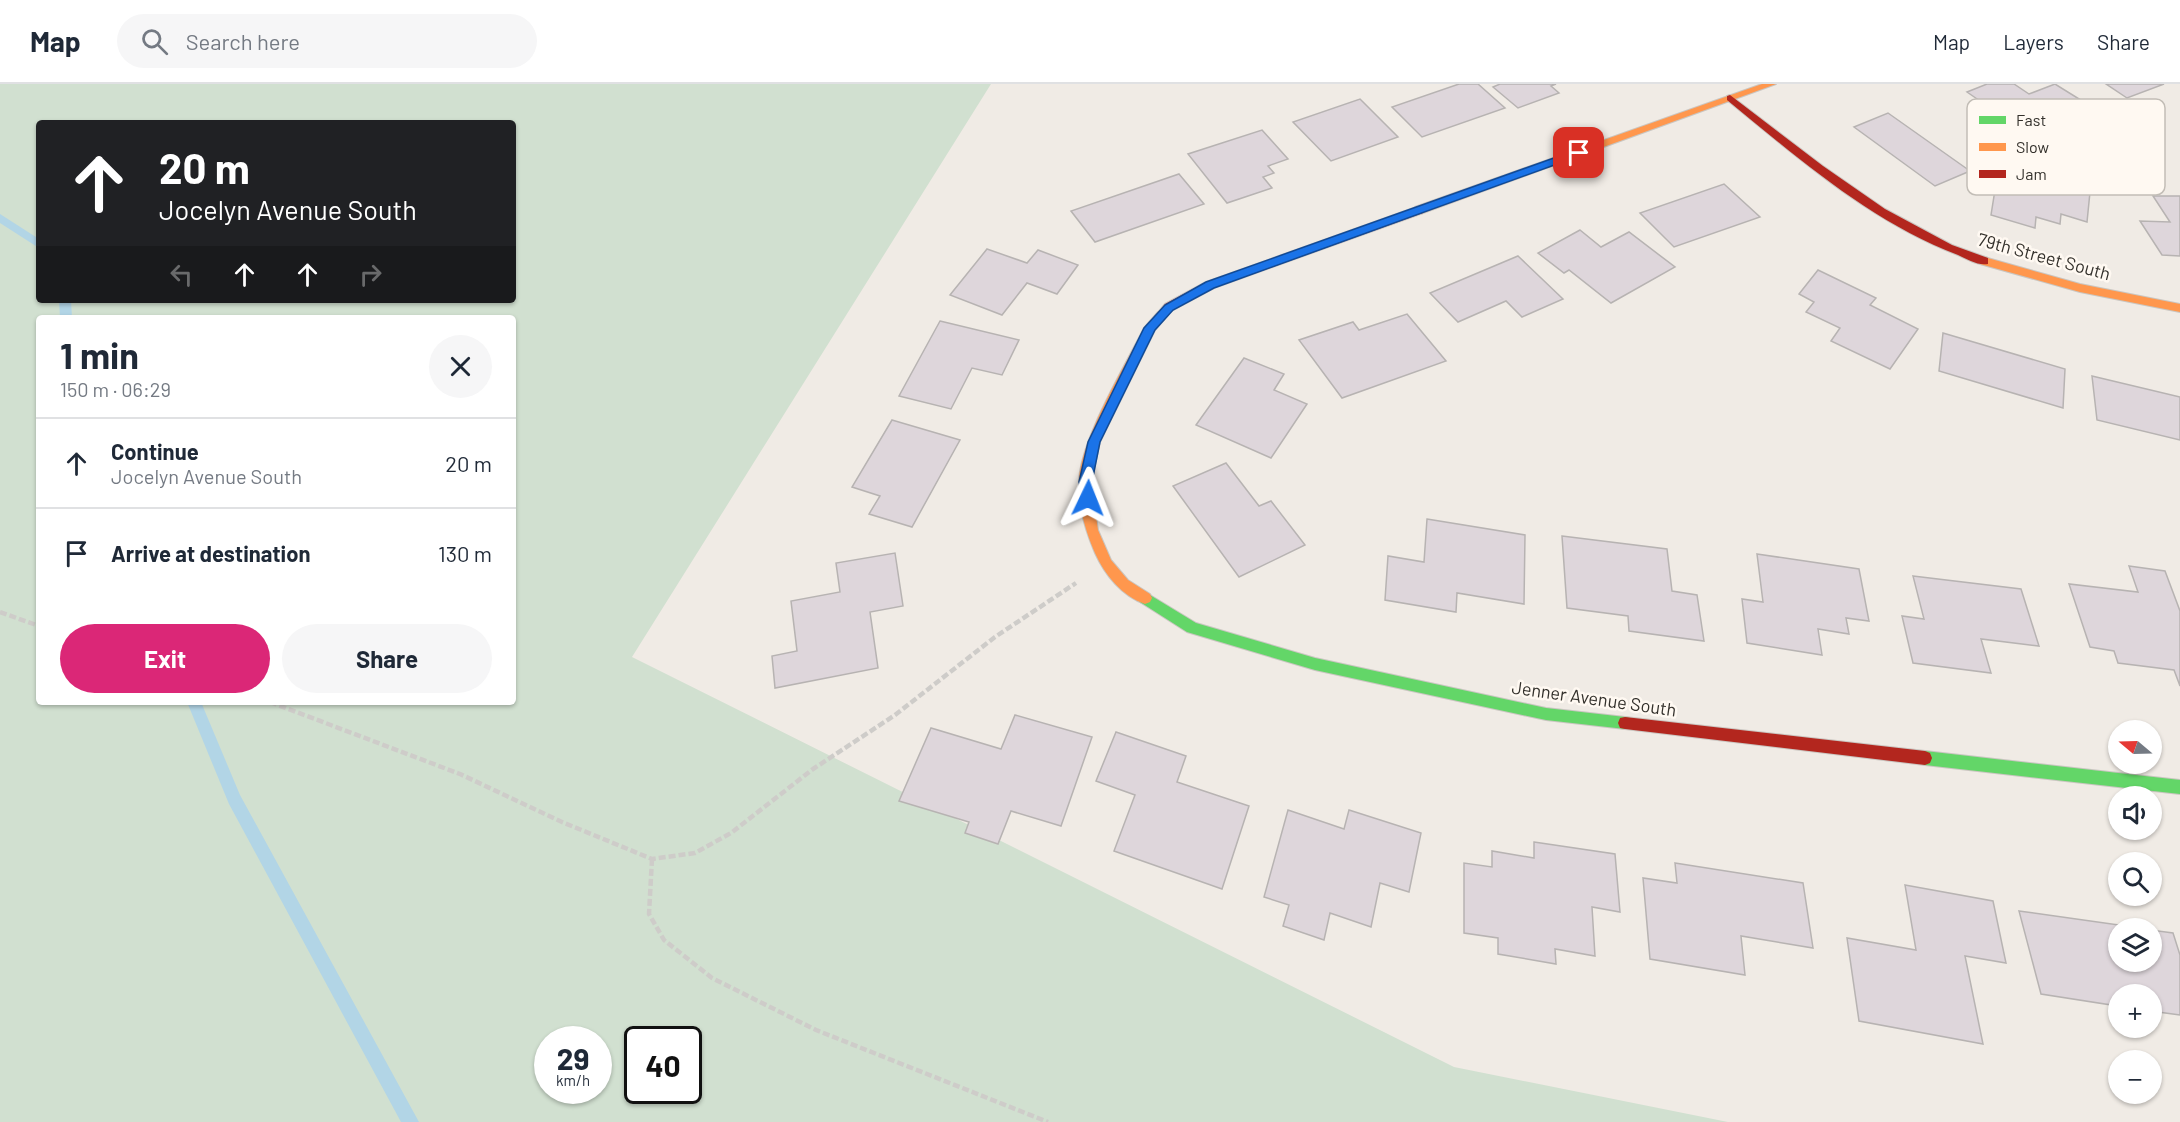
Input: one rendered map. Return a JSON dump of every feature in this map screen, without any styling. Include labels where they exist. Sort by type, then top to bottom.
[{"type":"street","name":"Jenner Avenue South","points":[[1771,84],[1210,285],[1169,308],[1150,328],[1094,442],[1086,482],[1092,530],[1106,563],[1123,584],[1192,628],[1316,664],[1546,714],[2180,788]]},
{"type":"street","name":"79th Street South","points":[[1730,98],[1869,206],[1917,234],[1960,253],[2016,271],[2180,308]]},
{"type":"path","points":[[278,705],[460,774],[562,822],[652,859],[695,853],[731,833],[813,769],[895,715],[995,637],[1106,563]]},
{"type":"path","points":[[0,612],[36,625]]},
{"type":"path","points":[[652,859],[649,914],[664,940],[712,978],[816,1030],[1048,1122]]},
{"type":"green space","points":[[0,84],[991,84],[632,657],[1454,1067],[1728,1122],[0,1122]]},
{"type":"building","points":[[1459,84],[1478,84],[1505,108],[1422,137],[1392,107]]},
{"type":"building","points":[[1500,84],[1556,84],[1551,86],[1559,93],[1518,108],[1493,87]]},
{"type":"building","points":[[1987,84],[2014,84],[2029,94],[2055,84],[2079,99],[1977,99],[1967,92]]},
{"type":"building","points":[[2106,84],[2164,84],[2127,98]]},
{"type":"building","points":[[1360,99],[1398,137],[1331,161],[1293,122]]},
{"type":"building","points":[[1888,113],[1967,169],[1967,172],[1935,186],[1854,127]]},
{"type":"building","points":[[1262,130],[1288,159],[1268,166],[1274,173],[1263,177],[1272,188],[1227,203],[1188,154]]},
{"type":"building","points":[[1179,174],[1204,204],[1095,242],[1071,211]]},
{"type":"building","points":[[1724,184],[1760,217],[1674,247],[1640,213]]},
{"type":"building","points":[[1994,195],[2090,195],[2087,222],[2061,214],[2060,224],[2036,217],[2035,228],[1991,215]]},
{"type":"building","points":[[2153,196],[2180,196],[2180,256],[2162,255],[2140,221],[2170,222]]},
{"type":"building","points":[[1580,230],[1601,247],[1629,232],[1675,267],[1611,303],[1569,270],[1564,273],[1538,253]]},
{"type":"building","points":[[987,249],[1027,263],[1038,250],[1078,265],[1057,294],[1027,283],[1002,315],[950,295]]},
{"type":"building","points":[[1518,256],[1563,299],[1522,317],[1506,301],[1458,322],[1430,293]]},
{"type":"building","points":[[1818,270],[1876,298],[1870,305],[1918,329],[1890,369],[1831,341],[1840,328],[1806,312],[1814,302],[1799,294]]},
{"type":"building","points":[[1407,314],[1446,361],[1342,398],[1299,340],[1353,322],[1359,330]]},
{"type":"building","points":[[940,321],[1019,340],[1002,375],[972,368],[951,409],[899,396]]},
{"type":"building","points":[[1943,333],[2065,369],[2063,408],[1939,371]]},
{"type":"building","points":[[1244,358],[1284,374],[1274,390],[1307,404],[1271,458],[1196,425]]},
{"type":"building","points":[[2092,376],[2180,397],[2180,440],[2097,420]]},
{"type":"building","points":[[892,420],[960,440],[912,527],[869,514],[880,496],[852,487]]},
{"type":"building","points":[[1226,463],[1259,506],[1271,501],[1305,545],[1239,577],[1173,486]]},
{"type":"building","points":[[1427,519],[1525,535],[1524,604],[1457,593],[1456,612],[1385,600],[1388,556],[1424,562]]},
{"type":"building","points":[[1562,536],[1667,549],[1672,591],[1697,595],[1704,641],[1629,631],[1628,616],[1567,608]]},
{"type":"building","points":[[895,553],[903,606],[870,612],[878,668],[775,688],[772,656],[797,651],[791,601],[840,592],[836,563]]},
{"type":"building","points":[[1757,554],[1859,569],[1869,621],[1846,618],[1849,634],[1818,629],[1822,655],[1747,643],[1742,599],[1763,602]]},
{"type":"building","points":[[2129,566],[2165,571],[2180,611],[2180,686],[2174,670],[2118,663],[2114,651],[2090,647],[2069,584],[2138,592]]},
{"type":"building","points":[[1913,576],[2021,589],[2039,646],[1981,639],[1991,673],[1913,663],[1902,616],[1924,619]]},
{"type":"building","points":[[1015,715],[1092,737],[1061,826],[1011,811],[998,844],[965,833],[969,822],[899,801],[931,728],[1001,749]]},
{"type":"building","points":[[1116,732],[1186,756],[1177,782],[1249,806],[1222,889],[1114,851],[1135,795],[1096,781]]},
{"type":"building","points":[[1288,810],[1344,829],[1349,810],[1421,833],[1409,892],[1380,883],[1371,927],[1330,913],[1324,940],[1283,926],[1289,905],[1264,897]]},
{"type":"building","points":[[1534,842],[1615,854],[1620,912],[1592,907],[1595,956],[1555,949],[1556,964],[1498,954],[1498,938],[1464,933],[1464,863],[1492,867],[1492,851],[1534,858]]},
{"type":"building","points":[[1675,863],[1803,883],[1813,948],[1741,936],[1745,975],[1650,959],[1643,878],[1677,883]]},
{"type":"building","points":[[1905,885],[1993,901],[2006,963],[1965,956],[1983,1044],[1859,1021],[1847,938],[1916,950]]},
{"type":"building","points":[[2019,911],[2108,924],[2108,972],[2162,972],[2162,932],[2173,933],[2180,955],[2180,1015],[2162,1013],[2162,984],[2108,984],[2108,1004],[2041,994]]},
{"type":"waterway","points":[[0,218],[36,242]]},
{"type":"waterway","points":[[65,303],[66,315]]},
{"type":"waterway","points":[[195,705],[234,799],[410,1122]]},
{"type":"traffic: fast","points":[[1145,598],[1192,628],[1315,664],[1546,714],[1625,723]]},
{"type":"traffic: fast","points":[[1925,758],[2180,787]]},
{"type":"traffic: slow","points":[[1419,210],[1771,84]]},
{"type":"traffic: slow","points":[[1984,261],[2080,288],[2180,308]]},
{"type":"traffic: slow","points":[[1145,598],[1123,584],[1106,563],[1092,530],[1085,482],[1094,442],[1150,328],[1162,315]]},
{"type":"traffic: jam","points":[[1730,98],[1820,169],[1882,212],[1914,231],[1984,261]]},
{"type":"traffic: jam","points":[[1162,315],[1169,307],[1210,285],[1419,210]]},
{"type":"traffic: jam","points":[[1625,723],[1925,758]]},
{"type":"route","points":[[1088,498],[1086,482],[1094,442],[1150,328],[1169,308],[1210,285],[1579,153]]}]
